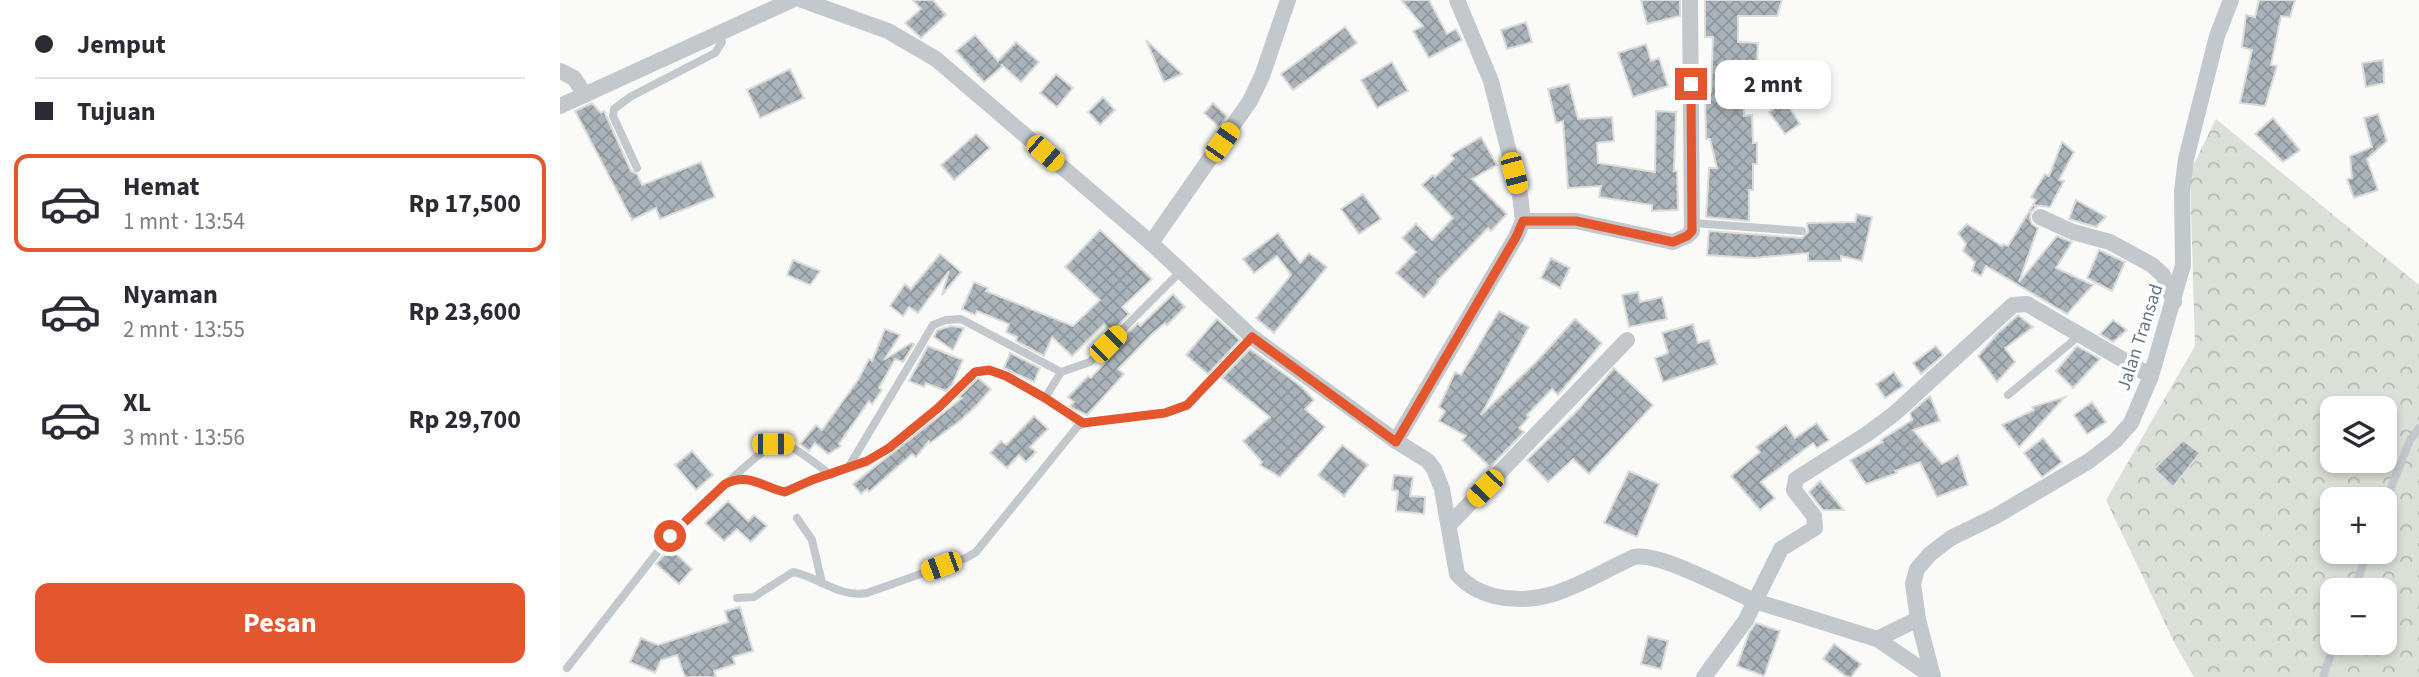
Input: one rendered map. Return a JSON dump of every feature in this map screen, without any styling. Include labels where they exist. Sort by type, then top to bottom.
[{"type":"street","points":[[560,106],[792,0]]},
{"type":"street","points":[[802,0],[825,4],[888,30],[936,59],[1151,243],[1252,337],[1396,442],[1428,461],[1442,489],[1457,573],[1465,583],[1489,595],[1521,601],[1547,598],[1642,555],[1659,559],[1755,601],[1877,639],[1933,677]]},
{"type":"street","points":[[1151,243],[1250,101],[1262,76],[1288,0]]},
{"type":"street","points":[[1396,442],[1523,221],[1520,195],[1490,81],[1457,0]]},
{"type":"street","points":[[1523,221],[1576,221],[1673,242],[1692,231],[1690,0]]},
{"type":"street","name":"Jalan Transad","points":[[1933,677],[1918,619],[1913,584],[1917,569],[1930,554],[1951,538],[1996,516],[2090,460],[2131,423],[2151,376],[2183,265],[2182,191],[2190,134],[2217,36],[2231,0]]},
{"type":"street","points":[[560,71],[574,78],[585,95]]},
{"type":"street","points":[[2039,217],[2073,232],[2110,242],[2152,265],[2163,275],[2174,302]]},
{"type":"street","points":[[1704,677],[1746,620],[1780,549],[1815,528],[1814,516],[1794,490],[1796,479],[1894,414],[2013,305],[2028,304],[2151,376]]},
{"type":"street","points":[[1449,525],[1627,340]]},
{"type":"street","points":[[1877,639],[1918,619]]},
{"type":"lane","points":[[637,169],[613,116],[614,108],[715,53],[722,42],[720,34]]},
{"type":"lane","points":[[1693,223],[1802,231]]},
{"type":"lane","points":[[848,468],[933,325],[946,320],[961,319],[1060,372],[1090,362],[1181,271]]},
{"type":"lane","points":[[2008,395],[2080,335]]},
{"type":"lane","points":[[737,598],[754,597],[793,572],[852,594],[867,593],[971,555],[1074,430],[1083,423],[1165,413],[1187,405],[1252,337]]},
{"type":"lane","points":[[725,484],[746,478],[785,492],[867,461],[889,448],[938,408],[975,372],[995,372],[1045,398],[1083,423]]},
{"type":"lane","points":[[1045,398],[1060,372]]},
{"type":"lane","points":[[2391,487],[2410,440],[2419,428]]},
{"type":"lane","points":[[567,667],[670,536],[725,484],[773,444],[788,444],[831,475]]},
{"type":"lane","points":[[797,518],[812,540],[822,583]]},
{"type":"lane","points":[[2323,677],[2331,655]]},
{"type":"green space","points":[[2216,119],[2419,285],[2419,677],[2194,677],[2176,646],[2106,500],[2195,346],[2190,172]]},
{"type":"building","points":[[913,0],[933,0],[946,15],[921,38],[905,23],[921,9]]},
{"type":"building","points":[[1401,0],[1429,0],[1447,34],[1456,29],[1462,40],[1429,58],[1413,31],[1423,26]]},
{"type":"building","points":[[1641,0],[1680,0],[1680,16],[1647,24]]},
{"type":"building","points":[[1705,0],[1782,0],[1777,16],[1738,16],[1738,42],[1758,43],[1757,62],[1744,61],[1744,116],[1752,115],[1753,143],[1757,143],[1757,164],[1753,164],[1753,190],[1749,190],[1749,221],[1706,217],[1709,168],[1717,168],[1710,139],[1706,139],[1705,92],[1711,92],[1713,37],[1705,37]]},
{"type":"building","points":[[2259,0],[2295,0],[2290,17],[2281,16],[2271,65],[2277,66],[2265,106],[2240,103],[2252,50],[2242,47],[2246,15],[2255,17]]},
{"type":"building","points":[[1526,22],[1532,42],[1507,49],[1501,30]]},
{"type":"building","points":[[1345,27],[1357,43],[1293,90],[1281,74]]},
{"type":"building","points":[[975,35],[998,61],[1016,42],[1039,62],[1021,82],[1001,64],[1003,66],[984,82],[956,51]]},
{"type":"building","points":[[1146,40],[1182,74],[1164,82]]},
{"type":"building","points":[[1646,44],[1651,61],[1659,58],[1668,86],[1633,97],[1618,53]]},
{"type":"building","points":[[2383,60],[2384,83],[2366,87],[2362,63]]},
{"type":"building","points":[[1392,62],[1408,91],[1377,108],[1361,80]]},
{"type":"building","points":[[790,69],[804,98],[760,118],[747,90]]},
{"type":"building","points":[[1056,74],[1073,88],[1057,107],[1040,93]]},
{"type":"building","points":[[1569,84],[1578,119],[1612,117],[1614,141],[1597,143],[1598,163],[1655,172],[1656,111],[1676,112],[1674,171],[1677,171],[1678,210],[1652,211],[1652,205],[1599,197],[1601,186],[1568,188],[1563,121],[1556,123],[1548,89]]},
{"type":"building","points":[[1103,97],[1115,110],[1100,125],[1088,112]]},
{"type":"building","points":[[1785,101],[1800,124],[1785,134],[1769,112]]},
{"type":"building","points":[[592,103],[601,113],[604,111],[631,171],[637,174],[642,185],[701,162],[715,197],[660,219],[656,208],[632,220],[575,111]]},
{"type":"building","points":[[1213,103],[1227,116],[1219,127],[1204,113]]},
{"type":"building","points":[[2378,114],[2387,141],[2367,159],[2378,190],[2354,198],[2347,179],[2352,178],[2350,156],[2372,147],[2364,118]]},
{"type":"building","points":[[2273,118],[2300,150],[2283,162],[2255,134]]},
{"type":"building","points":[[976,134],[990,148],[954,180],[941,165]]},
{"type":"building","points":[[1481,137],[1497,165],[1472,179],[1507,214],[1491,231],[1488,228],[1424,298],[1396,273],[1416,252],[1402,238],[1416,224],[1432,240],[1453,218],[1422,185],[1454,159],[1451,155]]},
{"type":"building","points":[[2062,142],[2074,152],[2059,180],[2064,181],[2050,207],[2034,205],[2036,207],[2031,212],[2032,224],[2038,228],[2019,282],[2057,236],[2072,242],[2056,268],[2093,285],[2067,314],[1986,266],[1981,276],[1972,271],[1975,262],[1963,251],[1966,244],[1958,233],[1967,224],[2002,246],[2008,246],[2036,200],[2031,197],[2045,174],[2049,176]]},
{"type":"building","points":[[1363,194],[1381,219],[1359,234],[1341,209]]},
{"type":"building","points":[[2076,200],[2106,217],[2096,227],[2069,219]]},
{"type":"building","points":[[1857,214],[1872,217],[1862,261],[1841,256],[1841,261],[1808,261],[1808,253],[1753,258],[1707,255],[1709,231],[1802,238],[1808,232],[1807,223],[1855,222]]},
{"type":"building","points":[[1100,230],[1152,279],[1122,307],[1129,314],[1111,332],[1104,324],[1072,356],[1052,337],[1044,356],[1016,341],[1017,337],[1006,332],[1009,324],[977,311],[975,315],[962,309],[974,282],[988,288],[986,291],[1073,326],[1100,300],[1065,267]]},
{"type":"building","points":[[1278,233],[1300,263],[1309,253],[1327,267],[1274,333],[1256,318],[1291,275],[1277,256],[1254,273],[1243,259]]},
{"type":"building","points":[[2099,250],[2125,262],[2112,291],[2087,278]]},
{"type":"building","points":[[940,254],[961,272],[942,295],[949,271],[918,313],[909,307],[903,316],[890,306],[905,284],[911,289]]},
{"type":"building","points":[[1551,258],[1570,268],[1560,288],[1541,278]]},
{"type":"building","points":[[793,260],[820,271],[810,285],[787,275]]},
{"type":"building","points":[[1638,292],[1640,302],[1662,297],[1667,319],[1629,327],[1622,295]]},
{"type":"building","points":[[1173,294],[1185,307],[1167,325],[1165,323],[1152,334],[1118,369],[1124,374],[1087,415],[1072,408],[1070,406],[1074,402],[1068,397],[1088,376],[1091,378],[1138,323],[1140,326]]},
{"type":"building","points":[[1499,311],[1529,327],[1481,415],[1537,361],[1575,319],[1602,343],[1558,395],[1552,389],[1527,415],[1529,417],[1519,428],[1524,432],[1490,467],[1462,440],[1466,436],[1439,421],[1445,411],[1439,407],[1455,372],[1461,375]]},
{"type":"building","points":[[2018,315],[2033,327],[2005,348],[2015,362],[1997,382],[1978,356]]},
{"type":"building","points":[[1217,319],[1240,340],[1208,374],[1186,355]]},
{"type":"building","points":[[2113,320],[2127,330],[2113,342],[2100,334]]},
{"type":"building","points":[[1693,324],[1698,343],[1709,340],[1717,364],[1663,382],[1655,358],[1668,353],[1662,333]]},
{"type":"building","points":[[951,326],[964,328],[953,350],[934,337],[937,330]]},
{"type":"building","points":[[885,329],[900,335],[884,360],[911,343],[914,344],[903,362],[895,359],[879,388],[882,390],[872,404],[869,401],[839,444],[841,446],[828,454],[815,443],[809,451],[800,444],[816,425],[822,430],[858,380],[869,359],[872,361]]},
{"type":"building","points":[[928,346],[963,360],[952,385],[946,391],[926,383],[924,387],[909,381]]},
{"type":"building","points":[[1936,346],[1943,355],[1921,374],[1913,363]]},
{"type":"building","points":[[2077,346],[2100,359],[2073,388],[2056,371]]},
{"type":"building","points":[[1250,349],[1302,387],[1314,400],[1305,409],[1325,427],[1280,477],[1260,465],[1262,462],[1243,441],[1270,417],[1222,378]]},
{"type":"building","points":[[1010,353],[1040,368],[1034,382],[1004,368]]},
{"type":"building","points":[[1614,368],[1653,405],[1589,474],[1573,459],[1548,482],[1527,460],[1578,410]]},
{"type":"building","points":[[1894,372],[1903,386],[1885,398],[1876,384]]},
{"type":"building","points":[[978,378],[991,389],[977,405],[961,420],[930,443],[929,441],[916,457],[912,454],[869,492],[867,489],[861,494],[853,484],[962,398],[959,397]]},
{"type":"building","points":[[1930,396],[1940,421],[1913,430],[1942,464],[1958,455],[1968,485],[1937,497],[1920,462],[1866,484],[1850,460],[1883,442],[1881,440],[1912,420],[1910,413]]},
{"type":"building","points":[[2065,397],[2019,447],[2002,425],[2034,410],[2032,407]]},
{"type":"building","points":[[2092,402],[2106,422],[2087,434],[2074,415]]},
{"type":"building","points":[[1034,416],[1048,429],[1030,447],[1036,452],[1026,462],[1019,455],[1007,468],[990,453],[1001,441],[1006,445]]},
{"type":"building","points":[[1817,423],[1829,440],[1817,448],[1813,443],[1761,482],[1775,498],[1760,510],[1731,476],[1760,452],[1756,447],[1786,425],[1795,438]]},
{"type":"building","points":[[2043,438],[2062,462],[2042,477],[2024,453]]},
{"type":"building","points":[[2183,440],[2200,453],[2173,487],[2154,469]]},
{"type":"building","points":[[1342,445],[1368,465],[1344,496],[1318,475]]},
{"type":"building","points":[[692,451],[713,475],[696,490],[675,465]]},
{"type":"building","points":[[1629,471],[1659,484],[1637,537],[1604,523]]},
{"type":"building","points":[[1394,475],[1413,477],[1410,496],[1425,497],[1424,514],[1396,511],[1398,491],[1392,490]]},
{"type":"building","points":[[1820,481],[1844,510],[1823,510],[1809,492]]},
{"type":"building","points":[[728,501],[748,521],[754,515],[767,526],[751,542],[737,529],[724,541],[705,523]]},
{"type":"building","points":[[670,548],[692,569],[679,584],[656,564]]},
{"type":"building","points":[[740,607],[753,651],[733,657],[735,664],[714,671],[716,677],[685,677],[677,655],[661,660],[655,673],[630,662],[641,638],[658,645],[728,622],[725,611]]},
{"type":"building","points":[[1756,623],[1780,631],[1764,676],[1737,666],[1749,633]]},
{"type":"building","points":[[1648,636],[1668,641],[1661,669],[1641,664]]},
{"type":"building","points":[[1834,644],[1861,664],[1851,677],[1847,677],[1823,659]]},
{"type":"route","points":[[670,536],[725,484],[735,480],[746,478],[785,492],[867,461],[889,448],[923,421],[975,372],[989,370],[1025,386],[1083,423],[1165,413],[1187,405],[1252,337],[1396,442],[1523,221],[1576,221],[1673,242],[1681,240],[1692,231],[1691,84]]}]
